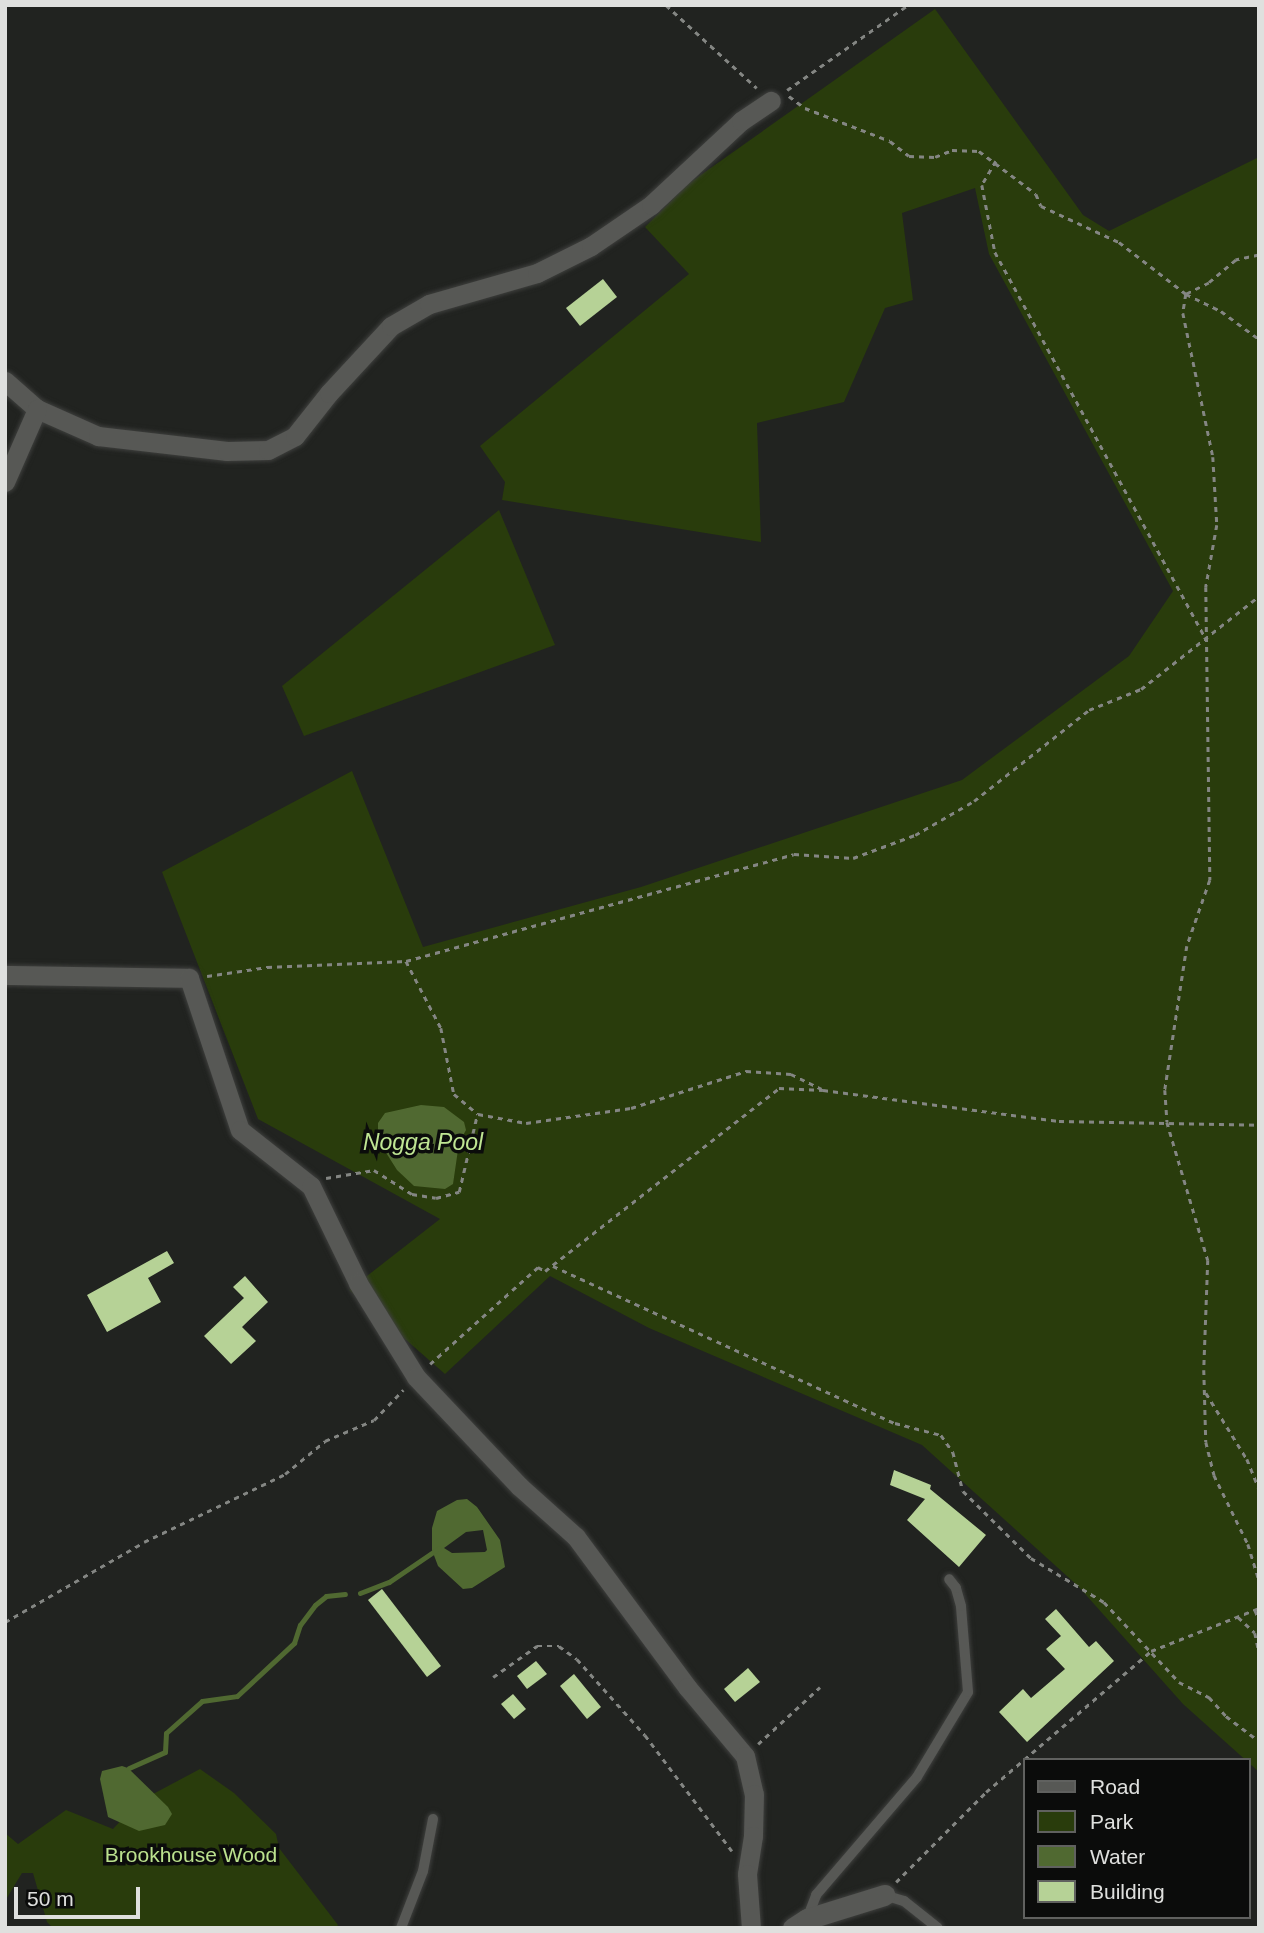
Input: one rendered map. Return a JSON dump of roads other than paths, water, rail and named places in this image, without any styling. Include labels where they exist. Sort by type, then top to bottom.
[{"type":"street","points":[[5,382],[37,409],[98,436],[228,451],[268,450],[295,436],[329,393],[391,326],[429,304],[537,273],[591,247],[651,205],[741,121],[777,97]]},
{"type":"street","points":[[5,482],[37,409]]},
{"type":"street","points":[[5,975],[190,978],[240,1130],[311,1186],[358,1283],[416,1377],[519,1486],[576,1537],[687,1687],[745,1756],[754,1794],[753,1836],[747,1874],[751,1928]]},
{"type":"street","points":[[800,1924],[884,1895]]},
{"type":"lane","points":[[800,1924],[816,1895],[917,1777],[970,1690],[961,1606],[956,1588],[949,1579]]},
{"type":"lane","points":[[401,1928],[423,1871],[433,1819]]},
{"type":"lane","points":[[884,1895],[904,1901],[939,1928]]},
{"type":"water","name":"Nogga Pool","points":[[421,1105],[444,1107],[464,1122],[466,1130],[459,1143],[453,1184],[445,1189],[414,1186],[397,1170],[385,1151],[378,1129],[378,1123],[385,1113]]},
{"type":"water","points":[[467,1499],[477,1507],[500,1540],[505,1567],[472,1588],[463,1589],[438,1566],[432,1550],[432,1528],[437,1511],[457,1500]],"holes":[[[483,1530],[487,1550],[452,1553],[444,1548],[466,1532]]]},
{"type":"water","points":[[122,1766],[128,1768],[168,1807],[172,1814],[165,1825],[139,1831],[108,1817],[100,1779],[102,1771]]},
{"type":"waterway","points":[[360,1593],[389,1582],[439,1548]]},
{"type":"waterway","points":[[129,1768],[165,1752],[166,1733],[202,1701],[237,1696],[294,1643],[300,1625],[315,1605],[326,1596],[345,1594]]},
{"type":"park label","name":"Brookhouse Wood","points":[[191,1855]]}]
